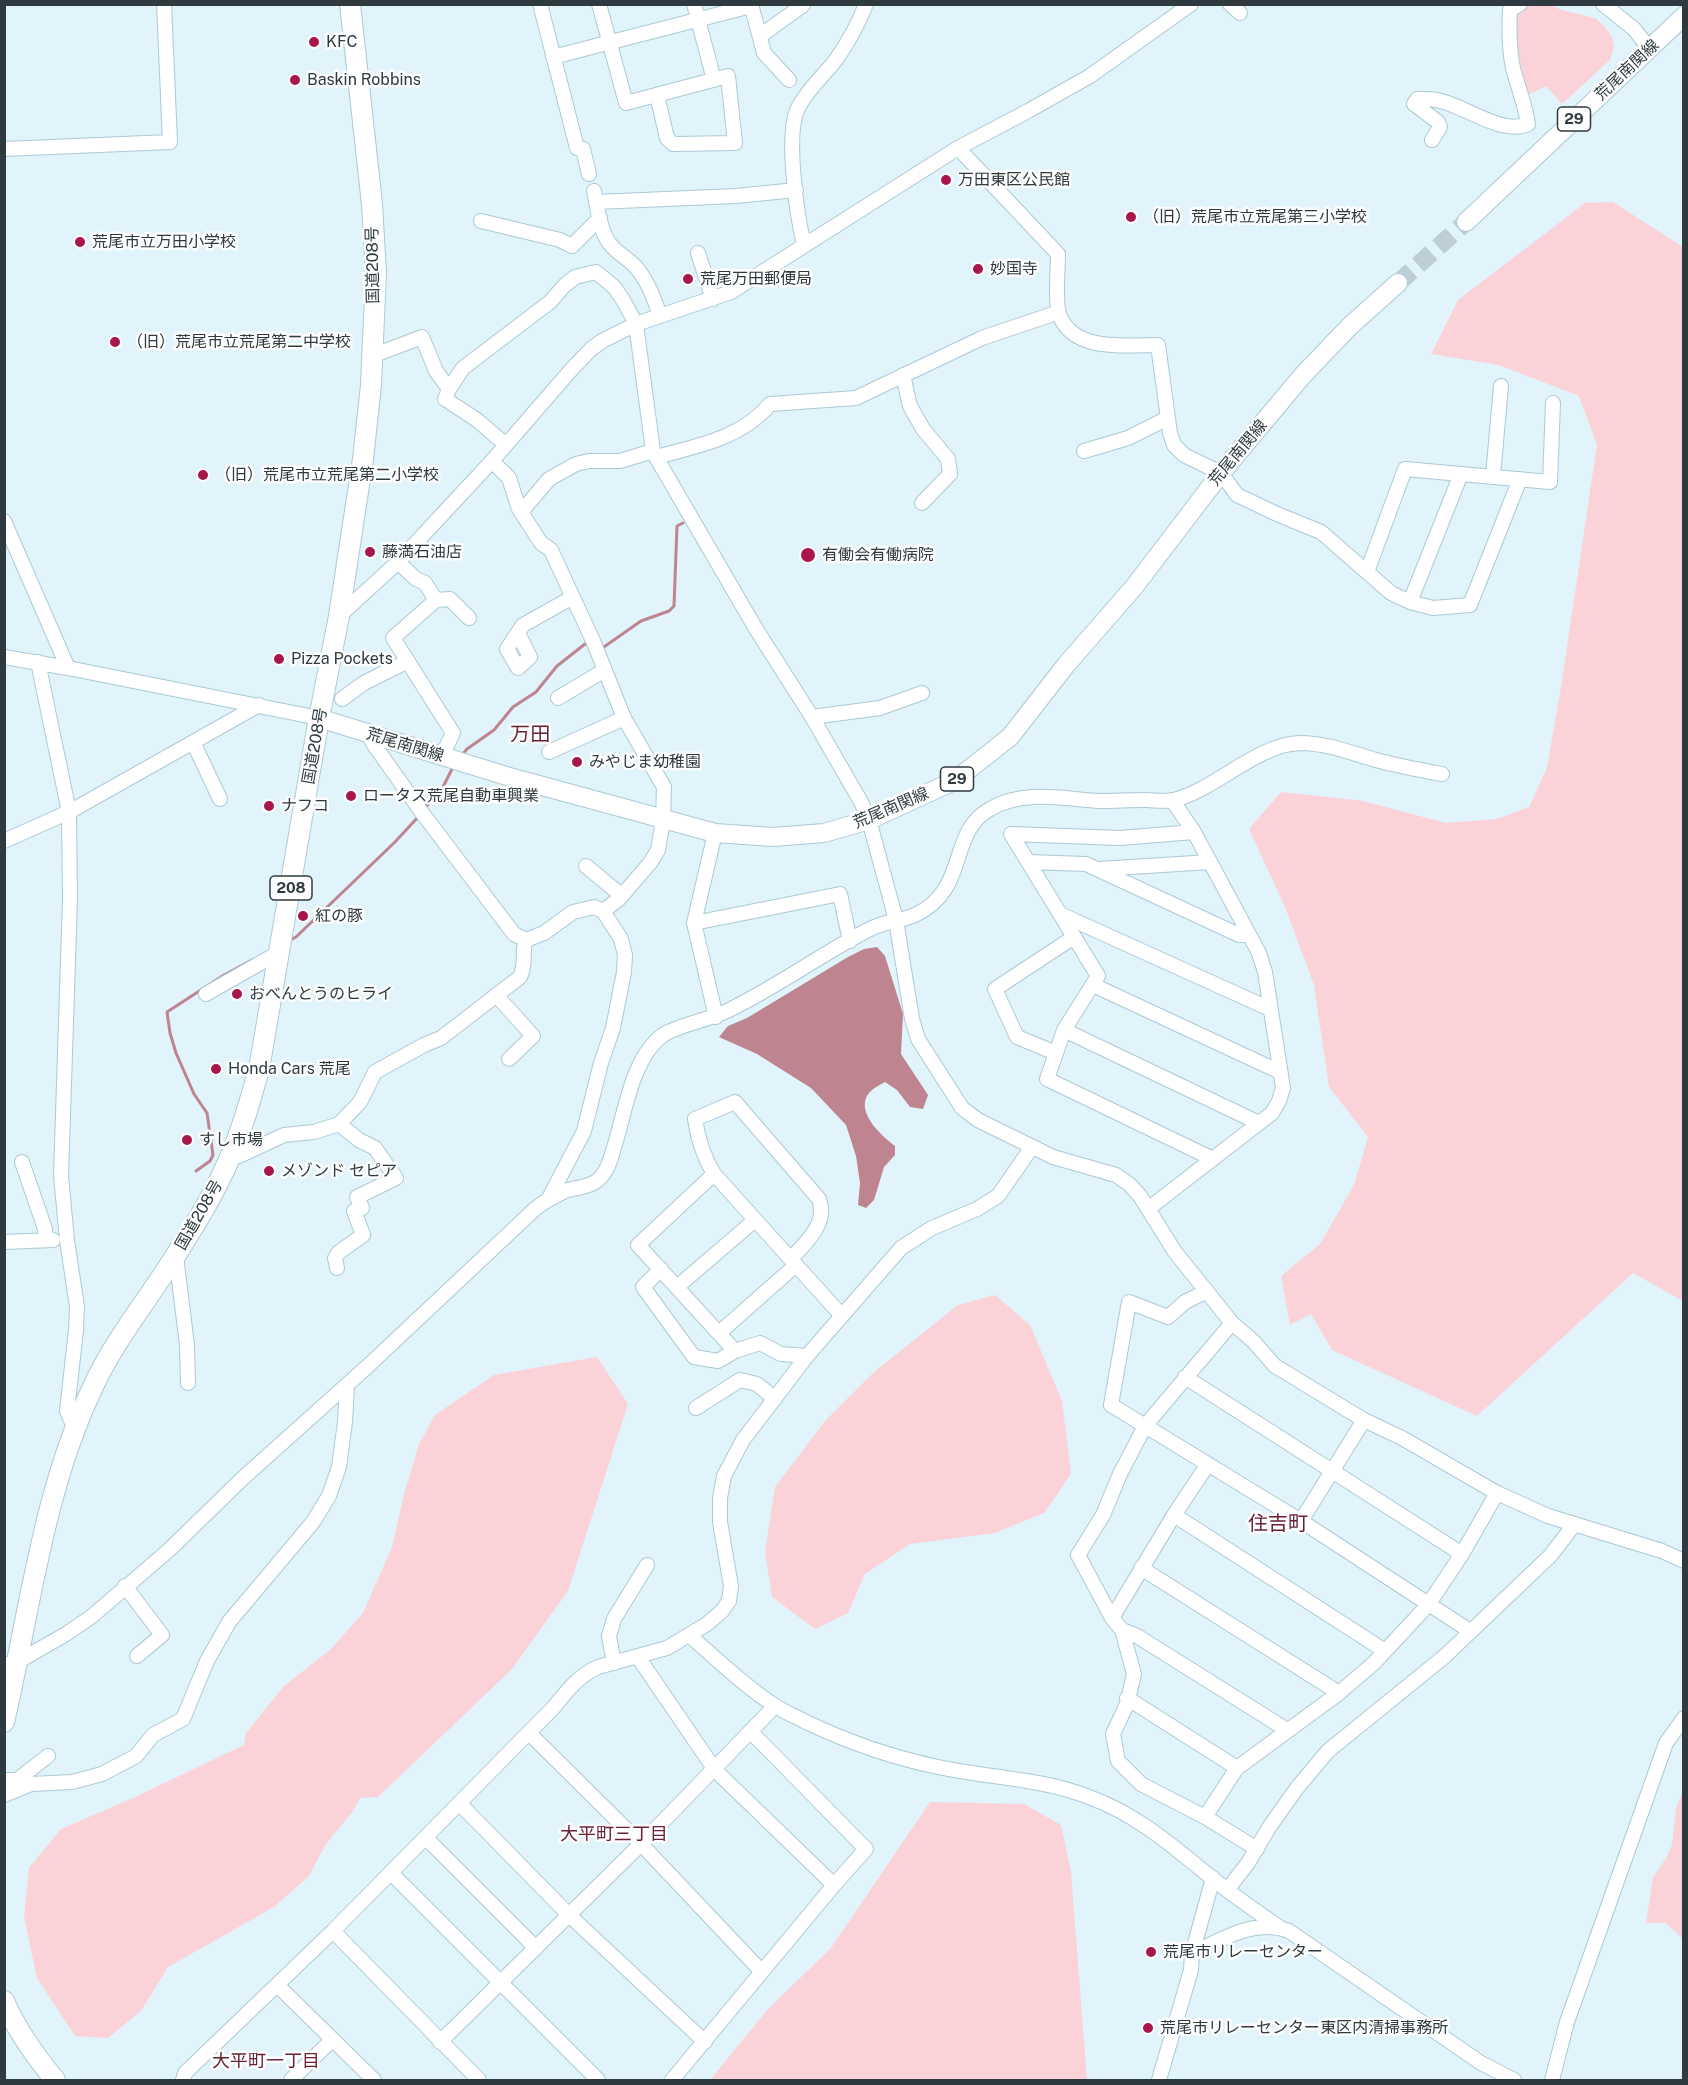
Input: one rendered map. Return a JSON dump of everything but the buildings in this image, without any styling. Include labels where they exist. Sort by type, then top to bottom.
[{"type":"highway","name":"国道208号","points":[[4,1722],[12,1663],[53,1492],[74,1427],[93,1386],[119,1342],[176,1256],[216,1189],[245,1118],[259,1069],[319,718],[339,616],[363,459],[372,356],[376,273],[372,204],[350,4]]},
{"type":"highway","points":[[4,2001],[25,2041],[55,2080]]},
{"type":"main road","name":"荒尾南関線","points":[[1466,222],[1683,16]]},
{"type":"main road","name":"荒尾南関線","points":[[319,718],[442,756],[715,834],[793,836],[824,833],[869,820],[954,781],[1010,737],[1066,665],[1134,587],[1221,473],[1303,375],[1350,326],[1398,283]]},
{"type":"street","points":[[4,149],[170,142],[164,4]]},
{"type":"street","points":[[540,4],[577,148],[583,149],[590,174]]},
{"type":"street","points":[[599,4],[626,103],[728,76],[735,143],[673,144],[667,138],[657,95]]},
{"type":"street","points":[[694,4],[714,80]]},
{"type":"street","points":[[804,245],[800,230],[792,135],[797,109],[855,32],[866,4]]},
{"type":"street","points":[[339,616],[398,562],[492,461],[591,349],[602,341],[636,324],[712,299],[743,284],[958,148],[1090,76],[1191,4]]},
{"type":"street","points":[[1432,140],[1440,127],[1438,122],[1414,104],[1417,99],[1438,100],[1507,126],[1521,127],[1528,124],[1525,105],[1513,66],[1509,38],[1510,10],[1520,4]]},
{"type":"street","points":[[554,57],[751,5],[764,54],[789,80]]},
{"type":"street","points":[[760,36],[803,5]]},
{"type":"street","points":[[1606,6],[1634,29],[1649,48]]},
{"type":"street","points":[[958,148],[1058,254],[1059,312],[1066,327],[1083,339],[1102,344],[1158,345],[1174,445],[1184,455],[1221,473],[1238,495],[1321,532],[1391,593],[1410,602],[1433,608],[1470,605],[1520,479]]},
{"type":"street","points":[[660,316],[653,294],[644,278],[608,243],[595,196],[736,196],[796,190]]},
{"type":"street","points":[[481,221],[560,240],[572,246],[600,218]]},
{"type":"street","points":[[698,253],[712,299]]},
{"type":"street","points":[[505,444],[477,420],[445,399],[448,389],[463,368],[550,302],[564,286],[575,278],[596,272],[614,287],[624,300],[636,324],[655,454],[756,629],[812,717],[869,820],[896,920],[912,1019],[918,1039],[962,1108],[978,1120],[1053,1157],[1116,1175],[1129,1184],[1140,1196],[1176,1252],[1232,1323],[1253,1341],[1275,1366],[1364,1420],[1402,1438],[1497,1493],[1548,1516],[1662,1551],[1683,1561]]},
{"type":"street","points":[[521,512],[549,479],[576,464],[589,461],[620,461],[719,439],[759,417],[770,404],[856,398],[982,338],[1059,312]]},
{"type":"street","points":[[372,356],[422,337],[436,372],[448,389]]},
{"type":"street","points":[[903,375],[910,406],[923,429],[948,459],[950,474],[922,503]]},
{"type":"street","points":[[1493,476],[1501,387]]},
{"type":"street","points":[[1367,572],[1405,469],[1550,482],[1553,402]]},
{"type":"street","points":[[1084,451],[1128,438],[1168,418]]},
{"type":"street","points":[[492,461],[509,478],[521,512],[541,543],[552,550],[624,718],[664,787],[663,820],[657,850],[650,863],[622,896],[603,911]]},
{"type":"street","points":[[1410,602],[1461,474]]},
{"type":"street","points":[[4,522],[68,668]]},
{"type":"street","points":[[398,562],[416,579],[425,583],[436,600]]},
{"type":"street","points":[[518,633],[524,625],[573,597]]},
{"type":"street","points":[[442,756],[453,733],[393,638],[436,600],[450,600],[469,618]]},
{"type":"street","points":[[4,657],[319,718]]},
{"type":"street","points":[[342,699],[364,683],[408,661]]},
{"type":"street","points":[[38,662],[69,812],[70,899],[61,1176],[67,1240],[77,1307],[66,1411],[74,1427]]},
{"type":"street","points":[[558,698],[605,670]]},
{"type":"street","points":[[812,717],[880,708],[922,693]]},
{"type":"street","points":[[4,841],[69,812],[259,705]]},
{"type":"street","points":[[549,752],[624,718]]},
{"type":"street","points":[[375,736],[372,742],[423,814],[514,934],[526,940],[544,933],[573,912],[594,907],[603,911],[621,939],[625,955],[621,992],[613,1028],[584,1131],[548,1200]]},
{"type":"street","points":[[193,742],[220,800]]},
{"type":"street","points":[[12,1663],[66,1634],[91,1617],[169,1550],[243,1478],[548,1200],[601,1178],[610,1162],[639,1064],[649,1049],[664,1034],[716,1017],[754,998],[875,926],[914,916],[933,904],[947,888],[967,832],[980,814],[993,806],[1013,800],[1053,796],[1100,801],[1172,800],[1214,784],[1238,767],[1278,747],[1298,743],[1329,745],[1404,767],[1442,774]]},
{"type":"street","points":[[1148,1209],[1272,1113],[1279,1101],[1282,1088],[1265,972],[1259,953],[1194,832],[1172,800]]},
{"type":"street","points":[[1194,832],[1120,838],[1011,834],[1098,976],[1064,1030],[1047,1079],[1213,1159]]},
{"type":"street","points":[[715,834],[694,923],[716,1017]]},
{"type":"street","points":[[1028,862],[1086,864],[1239,935],[1249,935]]},
{"type":"street","points":[[1097,869],[1210,862]]},
{"type":"street","points":[[586,866],[622,896]]},
{"type":"street","points":[[694,923],[840,894],[850,941]]},
{"type":"street","points":[[1060,914],[1270,1009]]},
{"type":"street","points":[[1056,1053],[1017,1037],[995,989],[1074,937]]},
{"type":"street","points":[[232,1153],[239,1156],[284,1135],[314,1132],[339,1124],[360,1102],[375,1072],[441,1038],[520,977],[524,968],[523,948],[526,940]]},
{"type":"street","points":[[206,994],[280,954]]},
{"type":"street","points":[[1093,985],[1280,1072]]},
{"type":"street","points":[[496,995],[533,1036],[509,1059]]},
{"type":"street","points":[[1064,1030],[1260,1122]]},
{"type":"street","points":[[719,1333],[794,1262],[814,1233],[822,1216],[819,1199],[735,1102],[695,1119],[704,1157],[714,1174],[794,1262],[842,1316]]},
{"type":"street","points":[[337,1268],[335,1258],[338,1253],[363,1235],[354,1211],[362,1208],[357,1197],[396,1178],[375,1148],[359,1140],[339,1124]]},
{"type":"street","points":[[183,2080],[185,2073],[333,1931],[460,1804],[553,1708],[575,1681],[588,1671],[667,1648],[690,1636],[715,1618],[729,1601],[731,1586],[720,1522],[720,1498],[724,1476],[743,1440],[807,1356],[901,1248],[932,1228],[976,1209],[998,1196],[1032,1147]]},
{"type":"street","points":[[22,1162],[45,1229],[46,1240]]},
{"type":"street","points":[[714,1174],[638,1245],[735,1351]]},
{"type":"street","points":[[677,1287],[755,1220]]},
{"type":"street","points":[[4,1242],[67,1240]]},
{"type":"street","points":[[176,1256],[187,1345],[188,1383]]},
{"type":"street","points":[[661,1269],[643,1287],[693,1357],[717,1360],[760,1343],[781,1354],[807,1356]]},
{"type":"street","points":[[1207,1291],[1185,1302],[1168,1317],[1129,1302],[1111,1405],[1301,1521],[1470,1631]]},
{"type":"street","points":[[1232,1323],[1145,1426],[1120,1474],[1103,1515],[1078,1555],[1112,1618],[1122,1630],[1134,1674],[1127,1704],[1113,1734],[1118,1761],[1141,1784],[1257,1849]]},
{"type":"street","points":[[1185,1377],[1462,1554]]},
{"type":"street","points":[[696,1408],[740,1380],[757,1384],[775,1399]]},
{"type":"street","points":[[4,1795],[31,1784],[72,1782],[102,1774],[136,1756],[153,1735],[183,1719],[207,1661],[229,1622],[313,1521],[329,1496],[339,1467],[347,1385]]},
{"type":"street","points":[[1301,1521],[1364,1420]]},
{"type":"street","points":[[1112,1618],[1174,1515],[1208,1464]]},
{"type":"street","points":[[1205,1818],[1237,1768],[1339,1693],[1374,1663],[1428,1605],[1462,1554],[1497,1493]]},
{"type":"street","points":[[1174,1515],[1385,1651]]},
{"type":"street","points":[[1227,1890],[1297,1788],[1328,1751],[1445,1656],[1550,1556],[1568,1536],[1574,1525]]},
{"type":"street","points":[[614,1663],[609,1636],[614,1619],[647,1565]]},
{"type":"street","points":[[1141,1568],[1339,1693]]},
{"type":"street","points":[[125,1586],[162,1635],[137,1656]]},
{"type":"street","points":[[1122,1630],[1137,1636],[1287,1730]]},
{"type":"street","points":[[690,1636],[755,1692],[775,1706],[836,1736],[871,1750],[940,1768],[1045,1784],[1088,1796],[1113,1807],[1159,1834],[1227,1890],[1279,1927],[1289,1931],[1481,2063],[1514,2080]]},
{"type":"street","points":[[638,1657],[715,1770],[834,1885]]},
{"type":"street","points":[[1127,1698],[1237,1768]]},
{"type":"street","points":[[440,2043],[715,1770],[775,1706]]},
{"type":"street","points":[[1552,2080],[1566,2022],[1666,1743],[1683,1718]]},
{"type":"street","points":[[672,2080],[866,1849],[751,1732]]},
{"type":"street","points":[[529,1733],[641,1844],[762,1972]]},
{"type":"street","points":[[4,1780],[17,1780],[48,1756]]},
{"type":"street","points":[[460,1804],[569,1915],[705,2042]]},
{"type":"street","points":[[426,1838],[536,1948]]},
{"type":"street","points":[[392,1873],[598,2080]]},
{"type":"street","points":[[1159,2080],[1191,1970],[1192,1954],[1213,1878]]},
{"type":"street","points":[[1192,1954],[1252,1928],[1279,1927]]},
{"type":"street","points":[[333,1931],[440,2043],[479,2080]]},
{"type":"street","points":[[277,1985],[374,2080]]},
{"type":"street","points":[[291,2080],[332,2040]]},
{"type":"shaded area","points":[[1530,5],[1552,5],[1561,10],[1595,18],[1612,37],[1614,47],[1610,60],[1562,104],[1546,86],[1526,96],[1514,60],[1516,14]]},
{"type":"shaded area","points":[[1613,202],[1683,247],[1683,1301],[1633,1273],[1477,1416],[1332,1350],[1311,1314],[1290,1325],[1281,1276],[1320,1244],[1354,1185],[1368,1137],[1329,1087],[1314,985],[1285,907],[1249,829],[1281,792],[1363,801],[1446,823],[1497,819],[1529,807],[1547,768],[1597,445],[1579,396],[1499,365],[1431,354],[1458,300],[1585,203]]},
{"type":"shaded area","points":[[877,947],[885,956],[903,1014],[901,1054],[928,1095],[923,1109],[910,1107],[897,1090],[885,1082],[867,1095],[865,1105],[869,1119],[879,1132],[895,1146],[895,1155],[884,1167],[874,1200],[866,1208],[858,1205],[860,1183],[856,1156],[846,1125],[811,1088],[757,1054],[719,1037],[728,1026],[747,1018],[848,957],[864,949]]},
{"type":"shaded area","points":[[995,1295],[1030,1325],[1062,1401],[1071,1474],[1044,1513],[995,1533],[910,1544],[865,1574],[848,1613],[815,1629],[772,1597],[765,1552],[775,1487],[825,1421],[874,1372],[958,1305]]},
{"type":"shaded area","points":[[597,1357],[628,1404],[568,1591],[512,1669],[378,1797],[360,1798],[353,1811],[326,1844],[309,1876],[274,1907],[168,1967],[141,2011],[108,2038],[75,2036],[37,1978],[24,1917],[29,1868],[61,1829],[133,1798],[244,1745],[246,1733],[284,1686],[330,1650],[363,1613],[392,1547],[404,1494],[419,1444],[435,1415],[494,1375]]},
{"type":"shaded area","points":[[1683,1790],[1683,1939],[1666,1923],[1646,1923],[1653,1877],[1672,1845],[1676,1809]]},
{"type":"shaded area","points":[[930,1802],[1024,1804],[1061,1825],[1071,1872],[1087,2080],[710,2080],[768,2009],[831,1948]]},
{"type":"waterway","points":[[601,649],[641,621],[669,611],[674,606],[677,526],[683,523]]},
{"type":"waterway","points":[[462,755],[494,730],[513,707],[536,692],[557,666],[588,644]]},
{"type":"waterway","points":[[425,808],[443,787],[453,767]]},
{"type":"waterway","points":[[290,940],[296,937],[395,842],[419,816]]},
{"type":"waterway","points":[[196,1171],[210,1161],[213,1155],[207,1113],[194,1094],[176,1053],[167,1012],[224,975],[252,960]]},
{"type":"tunnel","points":[[1398,283],[1466,222]]},
{"type":"place","name":"KFC","points":[[314,42]]},
{"type":"place","name":"Baskin Robbins","points":[[295,80]]},
{"type":"place","name":"万田東区公民館","points":[[946,180]]},
{"type":"place","name":"（旧）荒尾市立荒尾第三小学校","points":[[1131,217]]},
{"type":"place","name":"荒尾市立万田小学校","points":[[80,242]]},
{"type":"place","name":"妙国寺","points":[[978,269]]},
{"type":"place","name":"荒尾万田郵便局","points":[[688,279]]},
{"type":"place","name":"（旧）荒尾市立荒尾第二中学校","points":[[115,342]]},
{"type":"place","name":"（旧）荒尾市立荒尾第二小学校","points":[[203,475]]},
{"type":"place","name":"藤満石油店","points":[[370,552]]},
{"type":"place","name":"有働会有働病院","points":[[808,555]]},
{"type":"place","name":"Pizza Pockets","points":[[279,659]]},
{"type":"place","name":"みやじま幼稚園","points":[[577,762]]},
{"type":"place","name":"ロータス荒尾自動車興業","points":[[351,796]]},
{"type":"place","name":"ナフコ","points":[[269,806]]},
{"type":"place","name":"紅の豚","points":[[303,916]]},
{"type":"place","name":"おべんとうのヒライ","points":[[237,994]]},
{"type":"place","name":"Honda Cars 荒尾","points":[[216,1069]]},
{"type":"place","name":"すし市場","points":[[187,1140]]},
{"type":"place","name":"メゾンド セピア","points":[[269,1171]]},
{"type":"place","name":"荒尾市リレーセンター","points":[[1151,1952]]},
{"type":"place","name":"荒尾市リレーセンター東区内清掃事務所","points":[[1148,2028]]},
{"type":"district","name":"万田","points":[[530,735]]},
{"type":"district","name":"住吉町","points":[[1278,1524]]},
{"type":"district","name":"大平町三丁目","points":[[614,1834]]},
{"type":"district","name":"大平町一丁目","points":[[266,2061]]}]
